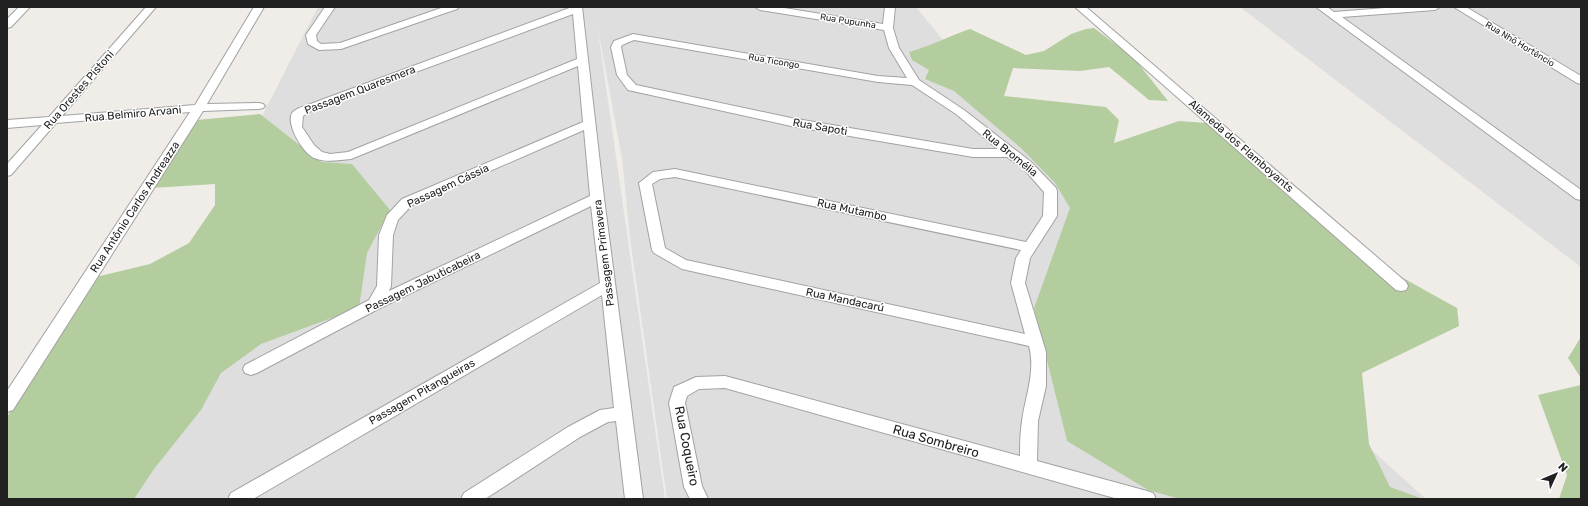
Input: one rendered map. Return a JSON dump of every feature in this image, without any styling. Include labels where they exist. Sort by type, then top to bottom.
[{"type":"street","points":[[7,25],[25,7]]},
{"type":"street","name":"Rua Orestes Pistoni","points":[[7,172],[151,7]]},
{"type":"street","name":"Rua Antônio Carlos Andreazza","points":[[7,405],[199,108],[259,7]]},
{"type":"street","points":[[330,7],[311,35],[312,42],[319,47],[341,46],[454,7]]},
{"type":"street","name":"Rua Pupunha","points":[[760,7],[888,28]]},
{"type":"street","name":"Rua Bromélia","points":[[890,7],[888,28],[894,48],[916,82],[960,112],[1010,153],[1027,164],[1051,191],[1050,216],[1023,258],[1018,283],[1038,352],[1038,386],[1030,421],[1028,466]]},
{"type":"street","name":"Alameda dos Flamboyants","points":[[1080,7],[1401,286]]},
{"type":"street","points":[[1321,7],[1581,196]]},
{"type":"street","points":[[1334,15],[1435,7]]},
{"type":"street","name":"Rua Nhô Hortêncio","points":[[1459,7],[1581,81]]},
{"type":"street","name":"Passagem Primavera","points":[[577,8],[597,198],[634,499]]},
{"type":"street","name":"Passagem Quaresmera","points":[[577,8],[309,108],[297,114],[296,127],[310,148],[318,155],[330,158],[351,155],[583,60]]},
{"type":"street","name":"Rua Ticongo","points":[[632,88],[622,76],[616,47],[618,43],[633,37],[878,79],[916,82]]},
{"type":"street","name":"Rua Sapoti","points":[[632,88],[791,122],[973,153],[1010,153]]},
{"type":"street","name":"Rua Belmiro Arvani","points":[[7,124],[199,108],[259,106]]},
{"type":"street","name":"Passagem Cássia","points":[[376,304],[384,286],[386,235],[392,218],[407,202],[590,123]]},
{"type":"street","name":"Rua Mutambo","points":[[659,250],[645,183],[657,175],[675,173],[1029,247]]},
{"type":"street","name":"Passagem Jabuticabeira","points":[[251,369],[376,304],[597,198]]},
{"type":"street","name":"Rua Mandacarú","points":[[659,250],[682,264],[1035,342]]},
{"type":"street","name":"Passagem Pitangueiras","points":[[236,499],[608,285]]},
{"type":"street","name":"Rua Sombreiro","points":[[725,382],[1147,499]]},
{"type":"street","name":"Rua Coqueiro","points":[[699,499],[694,487],[677,404],[680,392],[696,383],[725,382]]},
{"type":"street","points":[[470,499],[574,432],[606,415],[624,414]]},
{"type":"shaded area","points":[[318,7],[916,7],[966,68],[1126,229],[1426,499],[667,499],[630,238],[622,158],[597,24],[665,499],[43,499],[215,205]]},
{"type":"shaded area","points":[[1240,7],[1581,7],[1581,267],[1556,248]]},
{"type":"green space","points":[[1094,28],[1134,58],[1168,101],[1149,100],[1109,67],[1080,71],[1013,68],[1004,96],[1106,107],[1119,120],[1114,143],[1179,121],[1206,123],[1358,253],[1457,308],[1459,326],[1362,373],[1369,444],[1390,487],[1423,499],[1180,499],[1148,490],[1067,441],[1034,308],[1070,208],[1055,183],[1022,149],[954,91],[925,79],[929,70],[912,60],[909,52],[970,29],[1026,55],[1044,51],[1071,34]]},
{"type":"green space","points":[[260,114],[321,162],[352,164],[390,210],[367,253],[359,308],[261,344],[221,373],[201,410],[154,469],[134,499],[7,499],[7,417],[96,277],[150,264],[189,243],[215,205],[215,184],[152,188],[197,120]]},
{"type":"green space","points":[[1581,337],[1581,378],[1568,358]]},
{"type":"green space","points":[[1581,385],[1581,499],[1559,499],[1567,475],[1538,395]]}]
